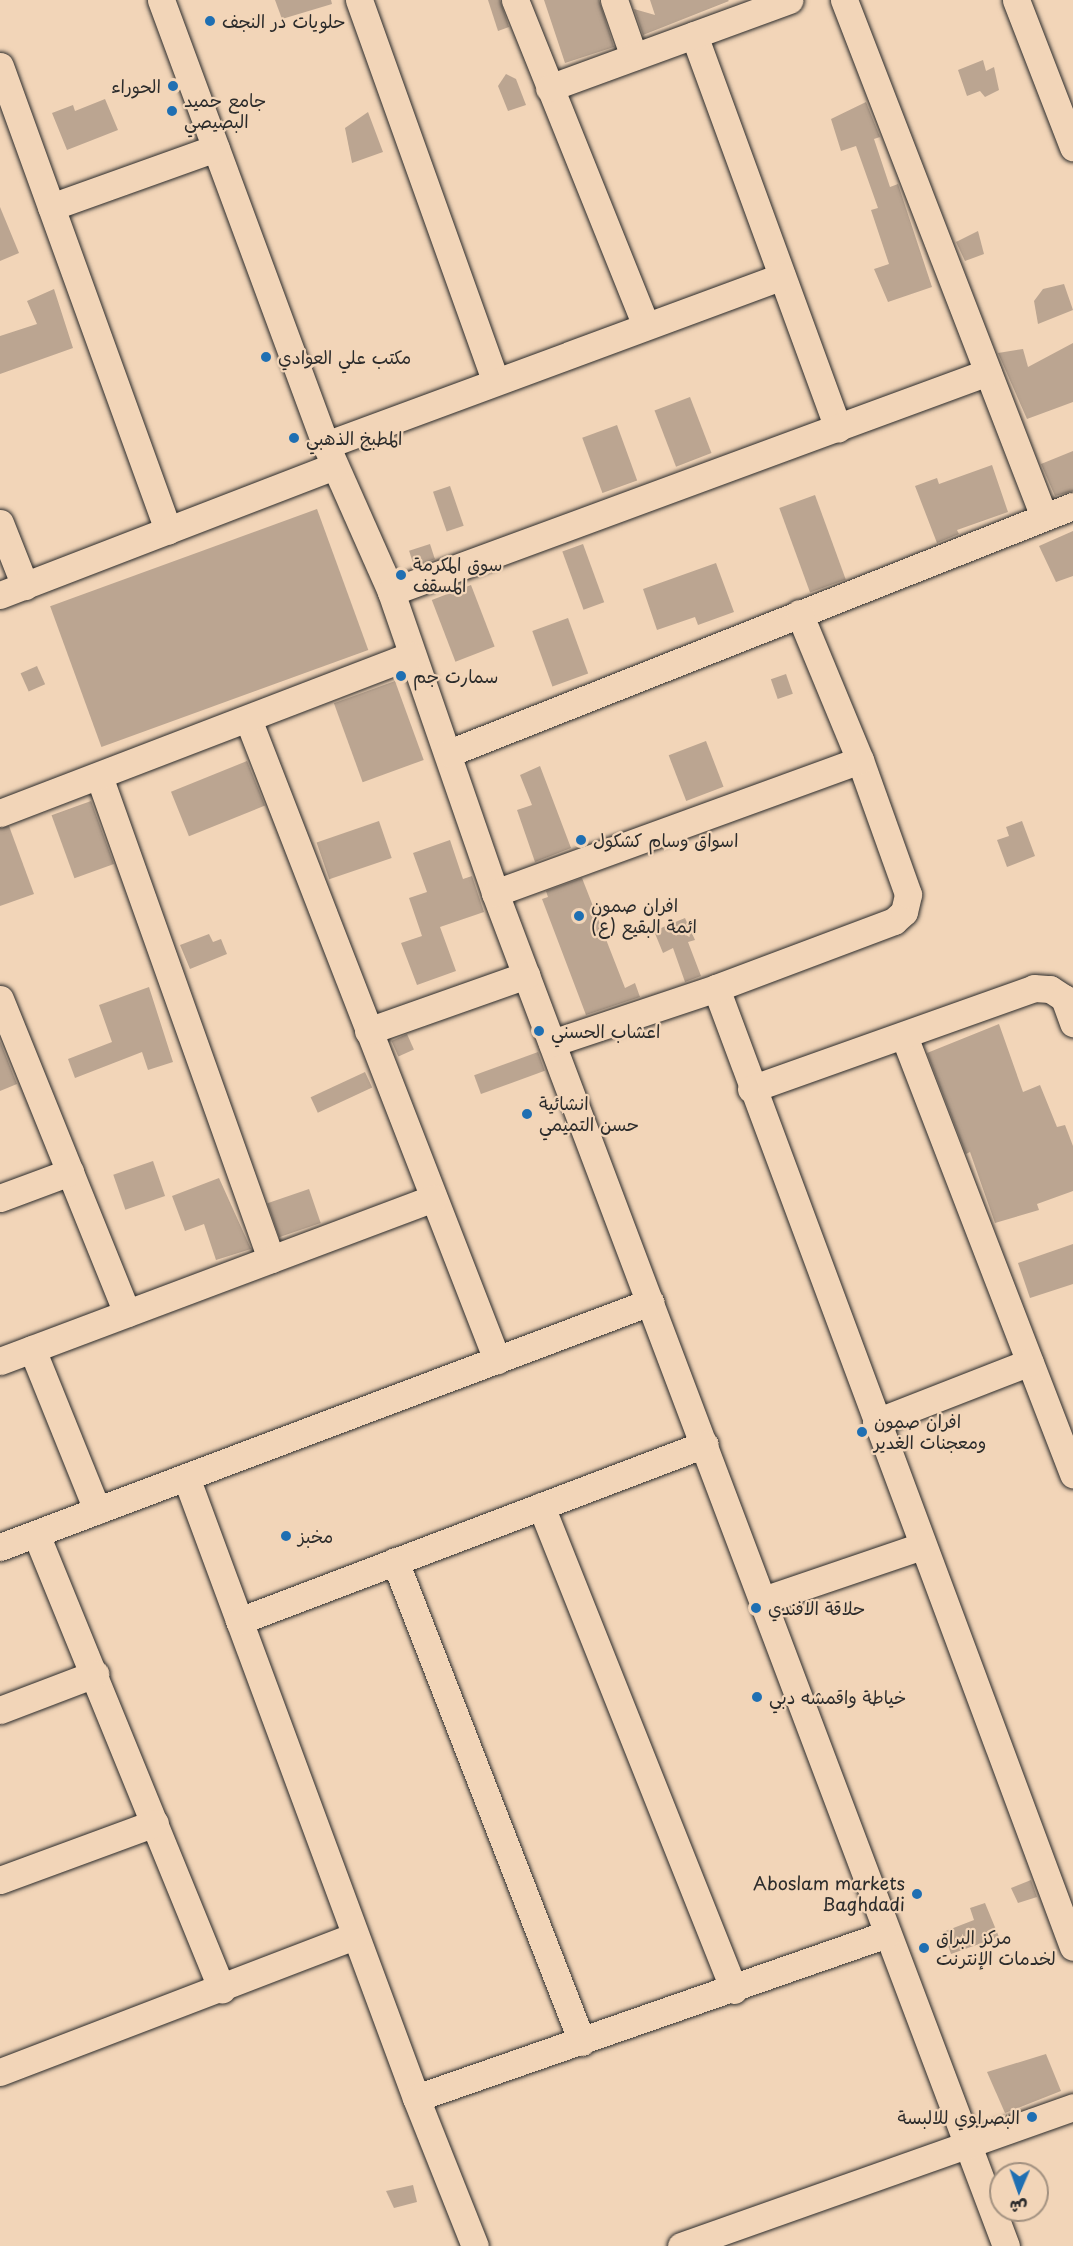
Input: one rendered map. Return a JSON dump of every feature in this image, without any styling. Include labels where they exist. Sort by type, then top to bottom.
[{"type":"street","points":[[161,0],[330,456],[391,592],[411,655],[449,753],[495,893],[1006,2246]]},
{"type":"street","points":[[359,0],[495,380]]},
{"type":"street","points":[[515,0],[646,326]]},
{"type":"street","points":[[614,0],[634,57]]},
{"type":"street","points":[[549,88],[789,0]]},
{"type":"street","points":[[844,0],[1044,517]]},
{"type":"street","points":[[1016,0],[1073,147]]},
{"type":"street","points":[[694,35],[838,428]]},
{"type":"street","points":[[0,66],[168,531]]},
{"type":"street","points":[[51,207],[216,148]]},
{"type":"street","points":[[0,596],[168,531],[495,380],[782,276]]},
{"type":"street","points":[[391,592],[988,372]]},
{"type":"street","points":[[449,753],[1073,506]]},
{"type":"street","points":[[0,523],[25,586]]},
{"type":"street","points":[[552,1043],[716,988],[894,921],[904,912],[908,894],[860,760],[799,613]]},
{"type":"street","points":[[0,813],[411,655]]},
{"type":"street","points":[[248,719],[497,1359]]},
{"type":"street","points":[[495,893],[860,760]]},
{"type":"street","points":[[99,776],[271,1259]]},
{"type":"street","points":[[368,1031],[526,975]]},
{"type":"street","points":[[716,988],[751,1089],[1073,1947]]},
{"type":"street","points":[[751,1089],[1034,988],[1050,989],[1064,998],[1073,1023]]},
{"type":"street","points":[[1,1006],[127,1313]]},
{"type":"street","points":[[904,1036],[1073,1475]]},
{"type":"street","points":[[0,1198],[70,1172]]},
{"type":"street","points":[[0,1361],[433,1198]]},
{"type":"street","points":[[0,1547],[650,1302]]},
{"type":"street","points":[[32,1349],[97,1510]]},
{"type":"street","points":[[876,1422],[1030,1362]]},
{"type":"street","points":[[239,1621],[704,1444]]},
{"type":"street","points":[[186,1477],[355,1936],[475,2246]]},
{"type":"street","points":[[541,1506],[734,1990]]},
{"type":"street","points":[[36,1534],[222,1990]]},
{"type":"street","points":[[763,1600],[922,1546]]},
{"type":"street","points":[[395,1562],[582,2042]]},
{"type":"street","points":[[0,1710],[94,1674]]},
{"type":"street","points":[[0,1880],[155,1823]]},
{"type":"street","points":[[416,2098],[734,1990],[887,1934]]},
{"type":"street","points":[[0,2072],[222,1990],[355,1936]]},
{"type":"street","points":[[681,2246],[969,2146],[1073,2107]]},
{"type":"building","points":[[275,0],[331,0],[332,4],[282,19]]},
{"type":"building","points":[[488,0],[500,0],[509,27],[498,31]]},
{"type":"building","points":[[544,0],[599,0],[614,47],[565,63]]},
{"type":"building","points":[[650,0],[729,1],[643,35],[634,9],[655,15]]},
{"type":"building","points":[[983,60],[986,71],[994,67],[999,90],[985,97],[980,91],[967,96],[958,70]]},
{"type":"building","points":[[506,74],[516,79],[526,105],[508,111],[498,86]]},
{"type":"building","points":[[105,99],[118,130],[67,150],[52,113],[73,105],[75,111]]},
{"type":"building","points":[[866,102],[880,137],[874,139],[890,187],[898,184],[932,287],[888,302],[874,269],[889,264],[871,210],[878,208],[856,146],[841,151],[831,119]]},
{"type":"building","points":[[368,112],[383,152],[352,163],[345,128]]},
{"type":"building","points":[[0,207],[19,253],[0,261]]},
{"type":"building","points":[[978,231],[984,254],[965,261],[956,242]]},
{"type":"building","points":[[1064,284],[1073,310],[1038,324],[1034,301],[1043,289]]},
{"type":"building","points":[[54,289],[73,348],[0,374],[0,336],[37,324],[27,301]]},
{"type":"building","points":[[1073,343],[1073,402],[1027,419],[998,353],[1023,349],[1028,367]]},
{"type":"building","points":[[690,397],[712,453],[676,467],[655,411]]},
{"type":"building","points":[[617,425],[637,480],[602,493],[582,438]]},
{"type":"building","points":[[1073,451],[1073,491],[1055,496],[1041,464]]},
{"type":"building","points":[[992,465],[1008,512],[957,530],[959,534],[937,543],[915,486],[937,478],[939,484]]},
{"type":"building","points":[[450,486],[464,526],[447,532],[433,492]]},
{"type":"building","points":[[815,495],[846,580],[810,593],[779,508]]},
{"type":"building","points":[[317,509],[368,650],[101,747],[50,606]]},
{"type":"building","points":[[1073,531],[1073,576],[1056,582],[1039,546]]},
{"type":"building","points":[[430,544],[435,559],[414,566],[409,551]]},
{"type":"building","points":[[583,544],[604,602],[584,610],[562,552]]},
{"type":"building","points":[[716,563],[734,612],[698,625],[695,617],[657,630],[643,589]]},
{"type":"building","points":[[471,585],[495,647],[455,662],[432,600]]},
{"type":"building","points":[[568,618],[588,673],[552,686],[532,631]]},
{"type":"building","points":[[37,666],[45,684],[29,692],[21,673]]},
{"type":"building","points":[[786,674],[793,694],[778,699],[771,679]]},
{"type":"building","points":[[395,681],[424,760],[363,782],[334,703]]},
{"type":"building","points":[[706,741],[724,787],[686,801],[669,755]]},
{"type":"building","points":[[247,761],[265,806],[189,836],[171,792]]},
{"type":"building","points":[[540,766],[571,848],[535,862],[517,810],[532,805],[520,775]]},
{"type":"building","points":[[91,801],[114,864],[74,878],[52,815]]},
{"type":"building","points":[[379,821],[392,858],[329,879],[317,842]]},
{"type":"building","points":[[1022,821],[1035,856],[1007,867],[997,840],[1009,836],[1006,827]]},
{"type":"building","points":[[9,826],[34,894],[0,906],[0,828]]},
{"type":"building","points":[[450,840],[463,879],[472,876],[484,912],[440,927],[456,971],[417,985],[401,943],[422,936],[409,898],[427,892],[413,853]]},
{"type":"building","points":[[582,878],[625,988],[635,983],[640,997],[586,1015],[542,899],[548,897],[546,891]]},
{"type":"building","points":[[685,918],[695,940],[688,942],[701,976],[685,982],[673,948],[663,953],[654,931]]},
{"type":"building","points":[[209,934],[213,942],[221,939],[227,954],[190,969],[180,945]]},
{"type":"building","points":[[149,987],[173,1062],[148,1070],[142,1052],[75,1078],[68,1059],[112,1042],[99,1005]]},
{"type":"building","points":[[999,1024],[1023,1092],[1040,1085],[1057,1127],[1065,1125],[1073,1146],[1073,1191],[1037,1204],[1039,1210],[995,1223],[970,1152],[966,1154],[927,1053]]},
{"type":"building","points":[[407,1034],[414,1050],[398,1056],[391,1041]]},
{"type":"building","points":[[0,1041],[17,1084],[0,1091]]},
{"type":"building","points":[[538,1052],[545,1071],[481,1094],[474,1075]]},
{"type":"building","points":[[365,1072],[372,1087],[318,1113],[311,1097]]},
{"type":"building","points":[[153,1161],[165,1196],[125,1210],[113,1175]]},
{"type":"building","points":[[219,1178],[251,1249],[216,1260],[204,1224],[185,1231],[172,1196]]},
{"type":"building","points":[[309,1189],[321,1223],[279,1237],[267,1203]]},
{"type":"building","points":[[1073,1244],[1073,1284],[1030,1298],[1018,1263]]},
{"type":"building","points":[[1031,1880],[1037,1897],[1018,1903],[1011,1888]]},
{"type":"building","points":[[985,1903],[999,1937],[951,1954],[943,1932],[974,1920],[970,1908]]},
{"type":"building","points":[[1046,2054],[1061,2091],[1005,2113],[987,2072]]},
{"type":"building","points":[[413,2185],[417,2202],[394,2208],[386,2191]]},
{"type":"place","name":"حلويات در النجف","points":[[210,21]]},
{"type":"place","name":"الحوراء","points":[[173,86]]},
{"type":"place","name":"جامع حميد البصيصي","points":[[172,111]]},
{"type":"place","name":"مكتب علي العوادي","points":[[266,357]]},
{"type":"place","name":"المطبخ الذهبي","points":[[294,438]]},
{"type":"place","name":"سوق المكرمة المسقف","points":[[401,575]]},
{"type":"place","name":"سمارت جم","points":[[401,676]]},
{"type":"place","name":"اسواق وسام كشكول","points":[[581,840]]},
{"type":"place","name":"افران صمون ائمة البقيع (ع)","points":[[579,916]]},
{"type":"place","name":"اعشاب الحسني","points":[[539,1031]]},
{"type":"place","name":"انشائية حسن التميمي","points":[[527,1114]]},
{"type":"place","name":"افران صمون ومعجنات الغدير","points":[[862,1432]]},
{"type":"place","name":"مخبز","points":[[286,1536]]},
{"type":"place","name":"حلاقة الافندي","points":[[756,1608]]},
{"type":"place","name":"خياطة واقمشه دبي","points":[[757,1697]]},
{"type":"place","name":"Aboslam markets Baghdadi","points":[[917,1894]]},
{"type":"place","name":"مركز البراق لخدمات الإنترنت","points":[[924,1948]]},
{"type":"place","name":"البصراوي للالبسة","points":[[1032,2117]]}]
